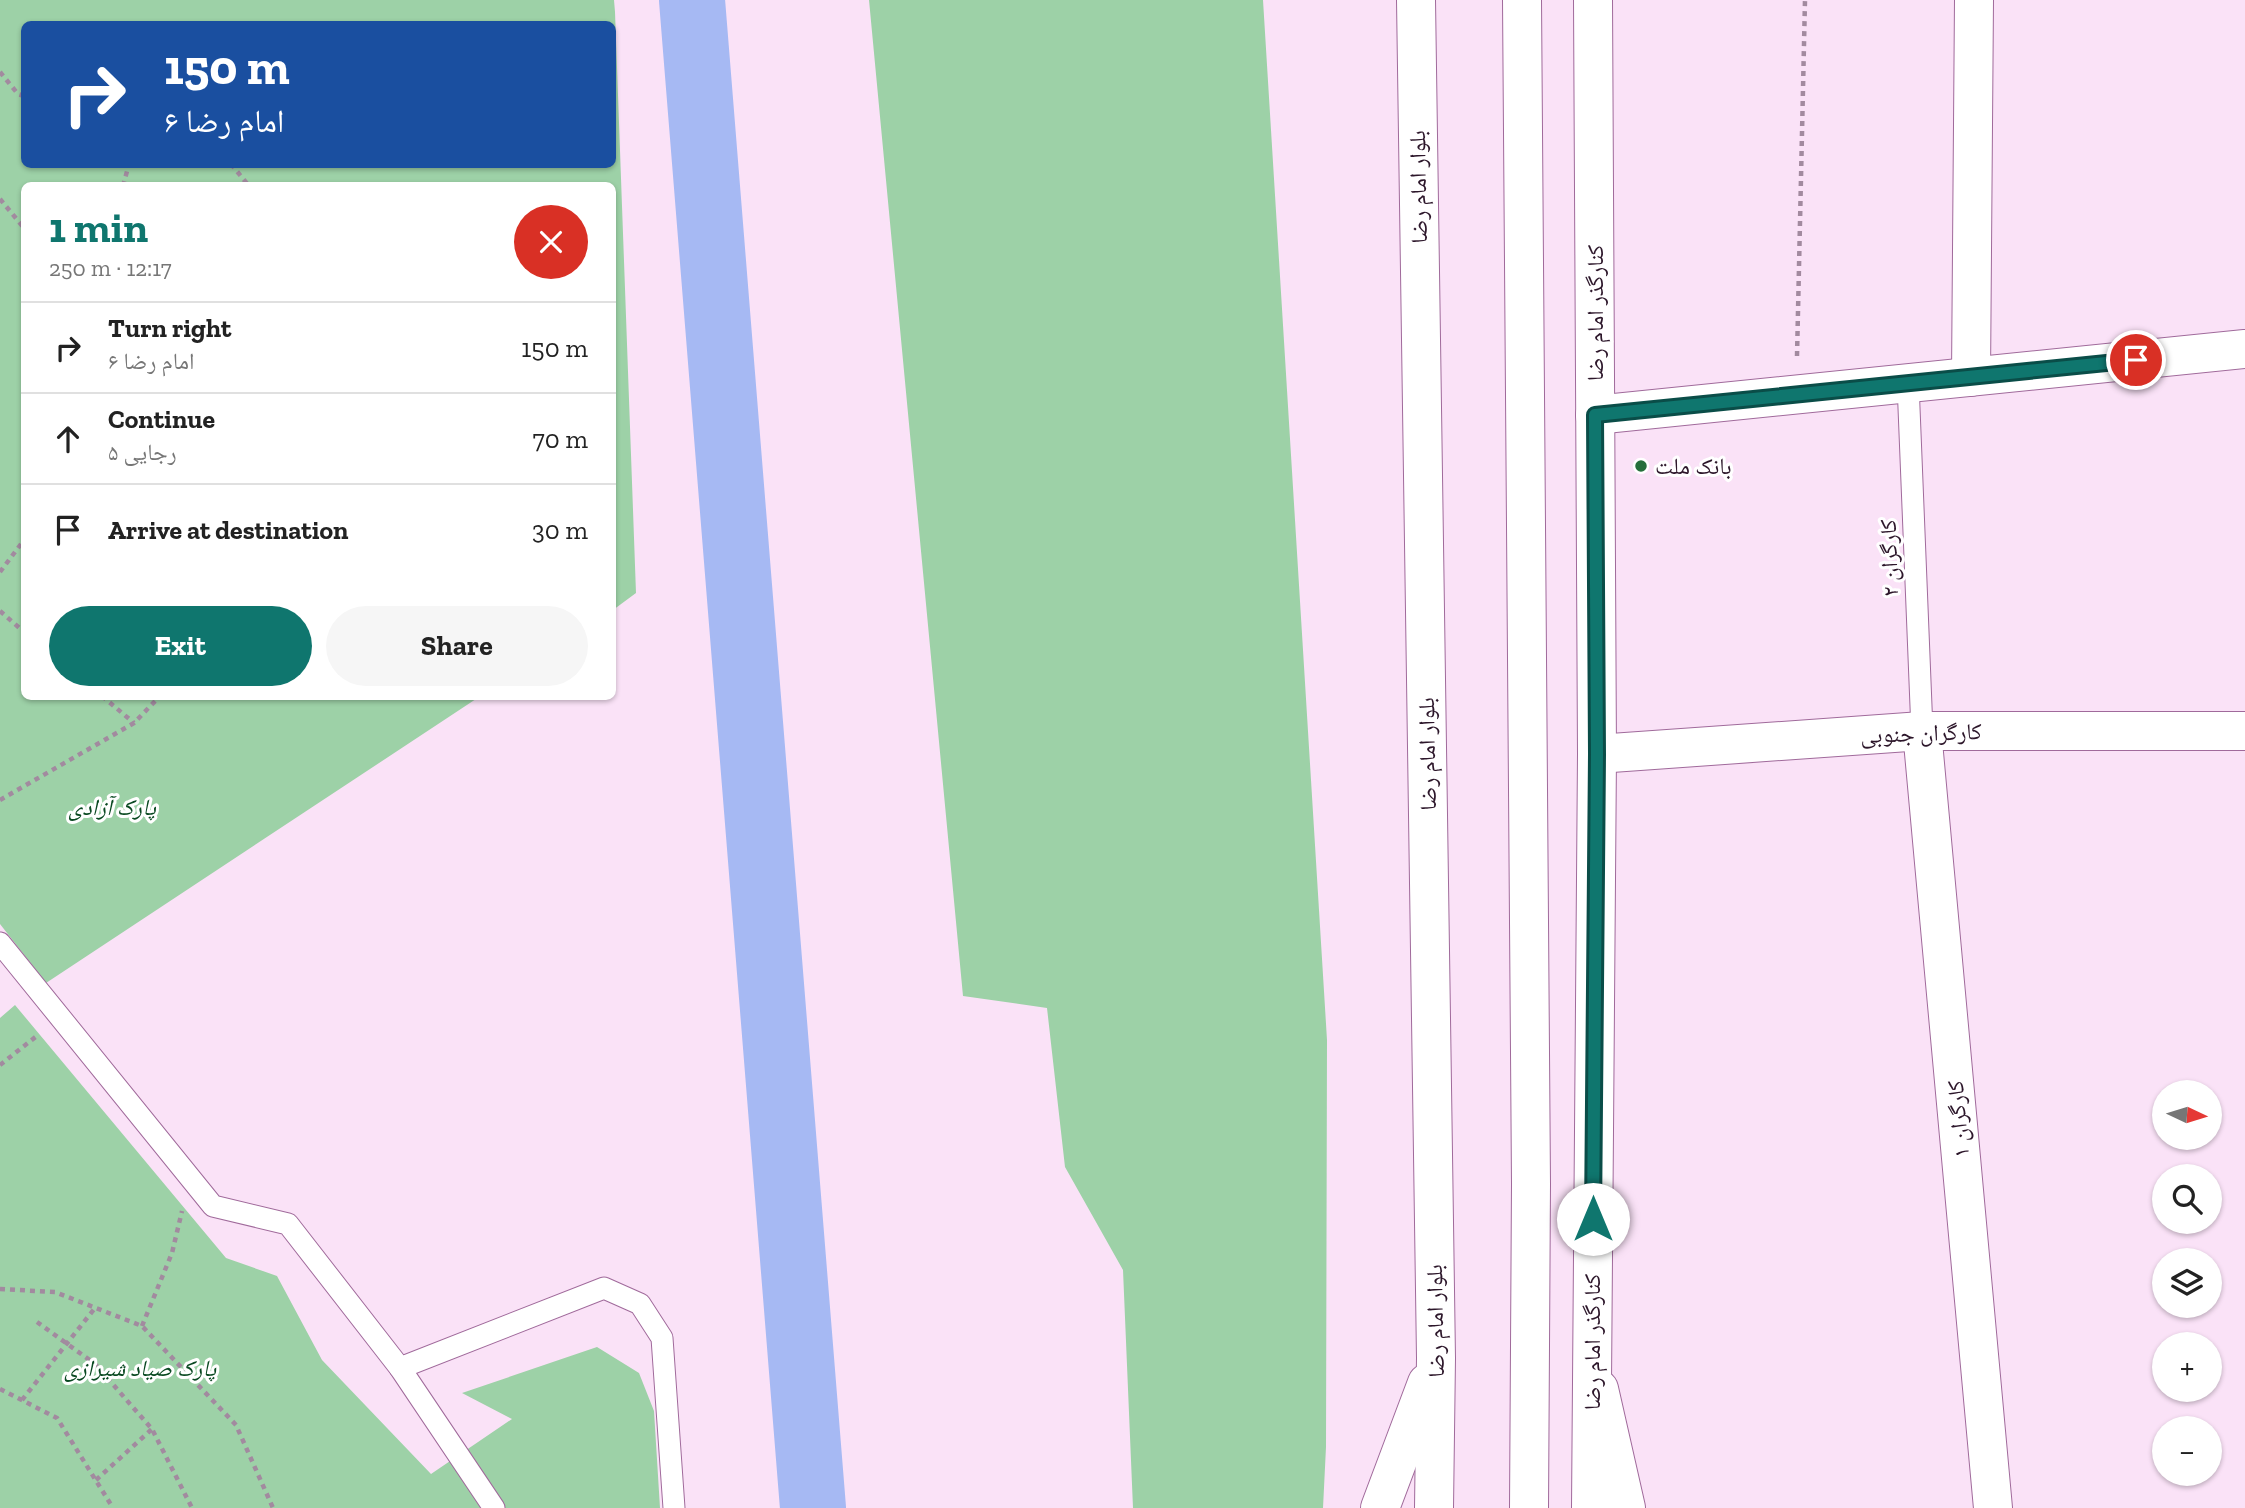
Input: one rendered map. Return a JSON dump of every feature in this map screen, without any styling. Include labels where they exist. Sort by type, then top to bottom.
[{"type":"street","name":"بلوار امام رضا","points":[[1416,0],[1436,1359],[1434,1508]]},
{"type":"street","points":[[1522,0],[1531,1184],[1529,1508]]},
{"type":"street","name":"کنارگذر امام رضا","points":[[1591,1508],[1597,754],[1594,0]]},
{"type":"street","points":[[1971,377],[1974,0]]},
{"type":"street","points":[[1595,415],[2245,349]]},
{"type":"street","name":"کارگران جنوبی","points":[[1597,754],[1923,731],[2245,731]]},
{"type":"street","name":"کارگران ۱","points":[[1923,731],[1993,1508]]},
{"type":"street","points":[[1592,1356],[1626,1508]]},
{"type":"street","points":[[1380,1508],[1436,1359]]},
{"type":"lane","name":"کارگران ۲","points":[[1908,383],[1923,731]]},
{"type":"lane","points":[[0,943],[214,1206],[288,1224],[400,1368],[494,1508]]},
{"type":"lane","points":[[400,1368],[604,1288],[640,1304],[662,1338],[674,1508]]},
{"type":"path","points":[[1796,395],[1805,0]]},
{"type":"path","points":[[0,72],[21,95]]},
{"type":"path","points":[[234,168],[246,182]]},
{"type":"path","points":[[0,199],[21,224]]},
{"type":"path","points":[[0,572],[21,544]]},
{"type":"path","points":[[0,611],[21,629]]},
{"type":"path","points":[[107,700],[134,723]]},
{"type":"path","points":[[0,800],[134,723],[156,700]]},
{"type":"path","points":[[0,1065],[60,1017]]},
{"type":"path","points":[[142,1326],[172,1253],[190,1177]]},
{"type":"path","points":[[0,1289],[55,1292],[142,1326],[236,1425],[273,1508]]},
{"type":"path","points":[[22,1400],[65,1342],[95,1308]]},
{"type":"path","points":[[37,1322],[94,1363],[152,1429],[192,1508]]},
{"type":"path","points":[[0,1389],[57,1418],[113,1508]]},
{"type":"path","points":[[96,1480],[152,1429]]},
{"type":"green space","name":"پارک آزادی","points":[[0,0],[614,0],[615,21],[21,21],[21,168],[616,168],[616,40],[636,593],[616,608],[616,182],[21,182],[21,700],[474,700],[46,983],[0,924]]},
{"type":"green space","points":[[869,0],[1263,0],[1327,1040],[1326,1447],[1323,1508],[1133,1508],[1123,1270],[1065,1167],[1047,1008],[963,996]]},
{"type":"green space","name":"پارک صیاد شیرازی","points":[[15,1005],[226,1258],[277,1276],[322,1360],[431,1474],[512,1419],[462,1393],[597,1347],[639,1373],[654,1411],[660,1508],[0,1508],[0,1018]]},
{"type":"waterway","points":[[692,0],[813,1508]]},
{"type":"place","name":"بانک ملت","points":[[1641,466]]},
{"type":"route","points":[[1593,1219],[1597,754],[1595,415],[2136,360]]}]
